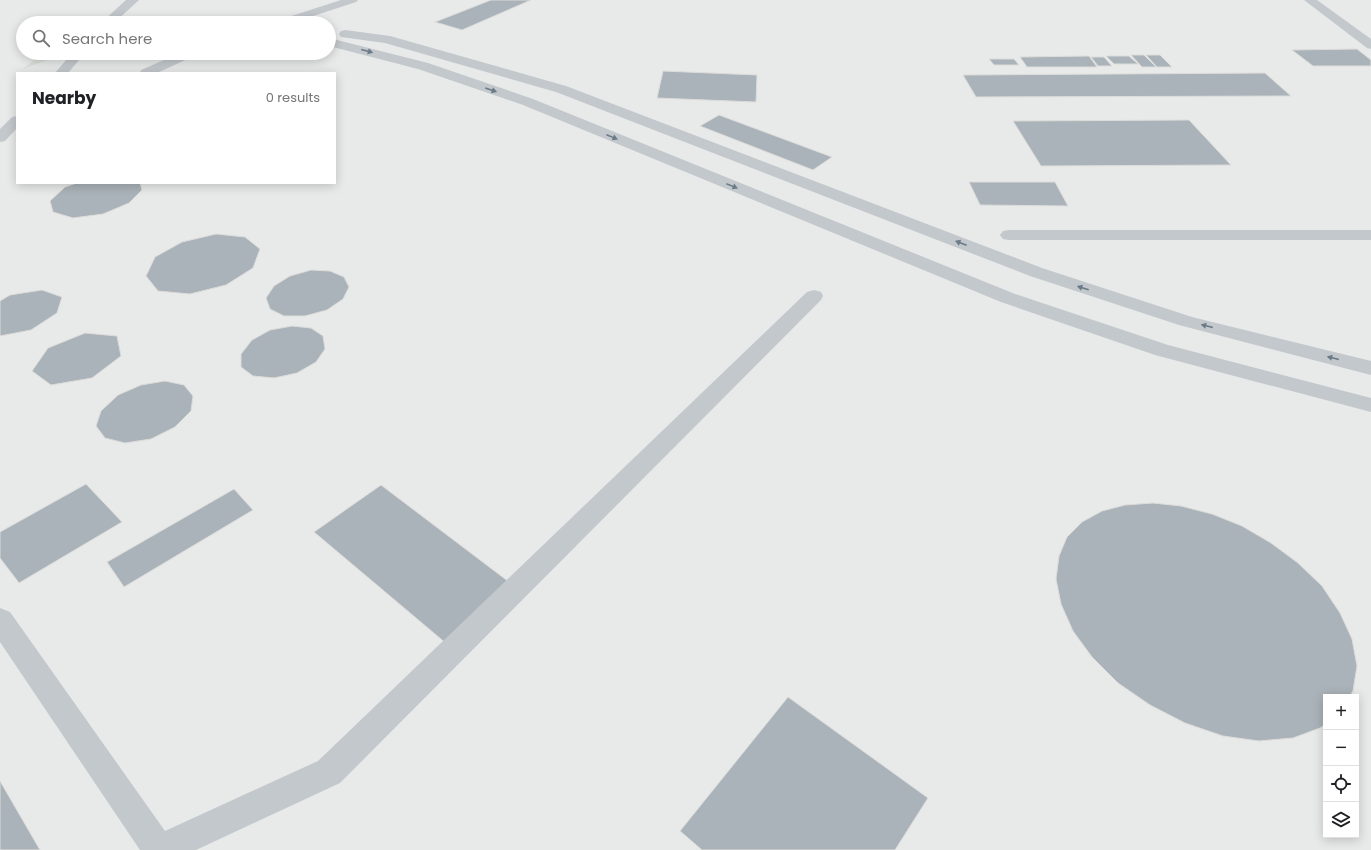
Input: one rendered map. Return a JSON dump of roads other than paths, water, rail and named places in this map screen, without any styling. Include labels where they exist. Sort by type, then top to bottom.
[{"type":"lane","points":[[115,16],[133,0]]},
{"type":"lane","points":[[302,16],[352,0]]},
{"type":"lane","points":[[1310,0],[1371,45]]},
{"type":"lane","points":[[336,34],[386,39],[561,89],[1036,272],[1186,321],[1371,368]]},
{"type":"lane","points":[[336,44],[423,66],[528,102],[1008,298],[1162,350],[1371,405]]},
{"type":"lane","points":[[62,72],[73,60]]},
{"type":"lane","points":[[148,72],[175,60]]},
{"type":"lane","points":[[0,139],[16,121]]},
{"type":"lane","points":[[0,139],[16,131]]},
{"type":"lane","points":[[1009,235],[1371,235]]},
{"type":"lane","points":[[0,620],[160,850],[329,772],[814,296]]}]
